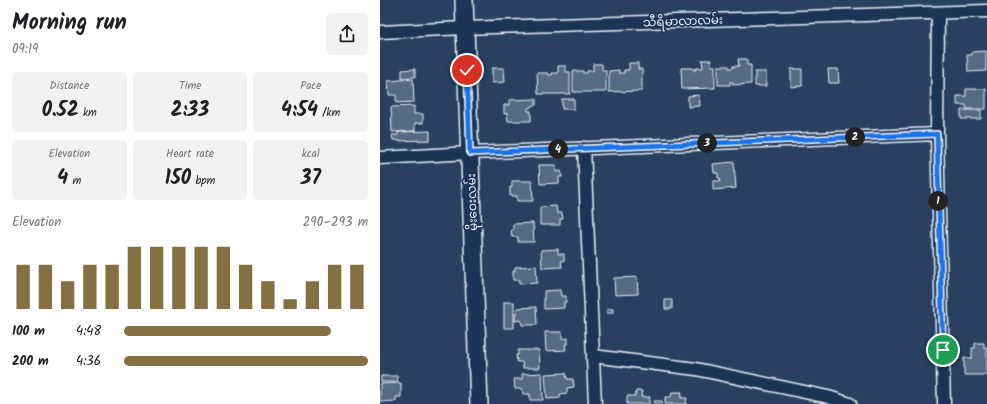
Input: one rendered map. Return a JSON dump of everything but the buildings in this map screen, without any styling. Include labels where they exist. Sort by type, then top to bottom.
[{"type":"street","name":"မိုးဝေးလမ်း","points":[[464,0],[479,404]]},
{"type":"street","name":"သီရိမာလာလမ်း","points":[[380,32],[987,11]]},
{"type":"street","points":[[938,13],[937,134],[944,404]]},
{"type":"street","points":[[380,158],[584,148],[937,134]]},
{"type":"street","points":[[584,148],[594,404]]},
{"type":"street","points":[[593,356],[696,369],[828,397],[850,404]]},
{"type":"route","points":[[467,70],[470,153],[937,134],[943,350]]}]
